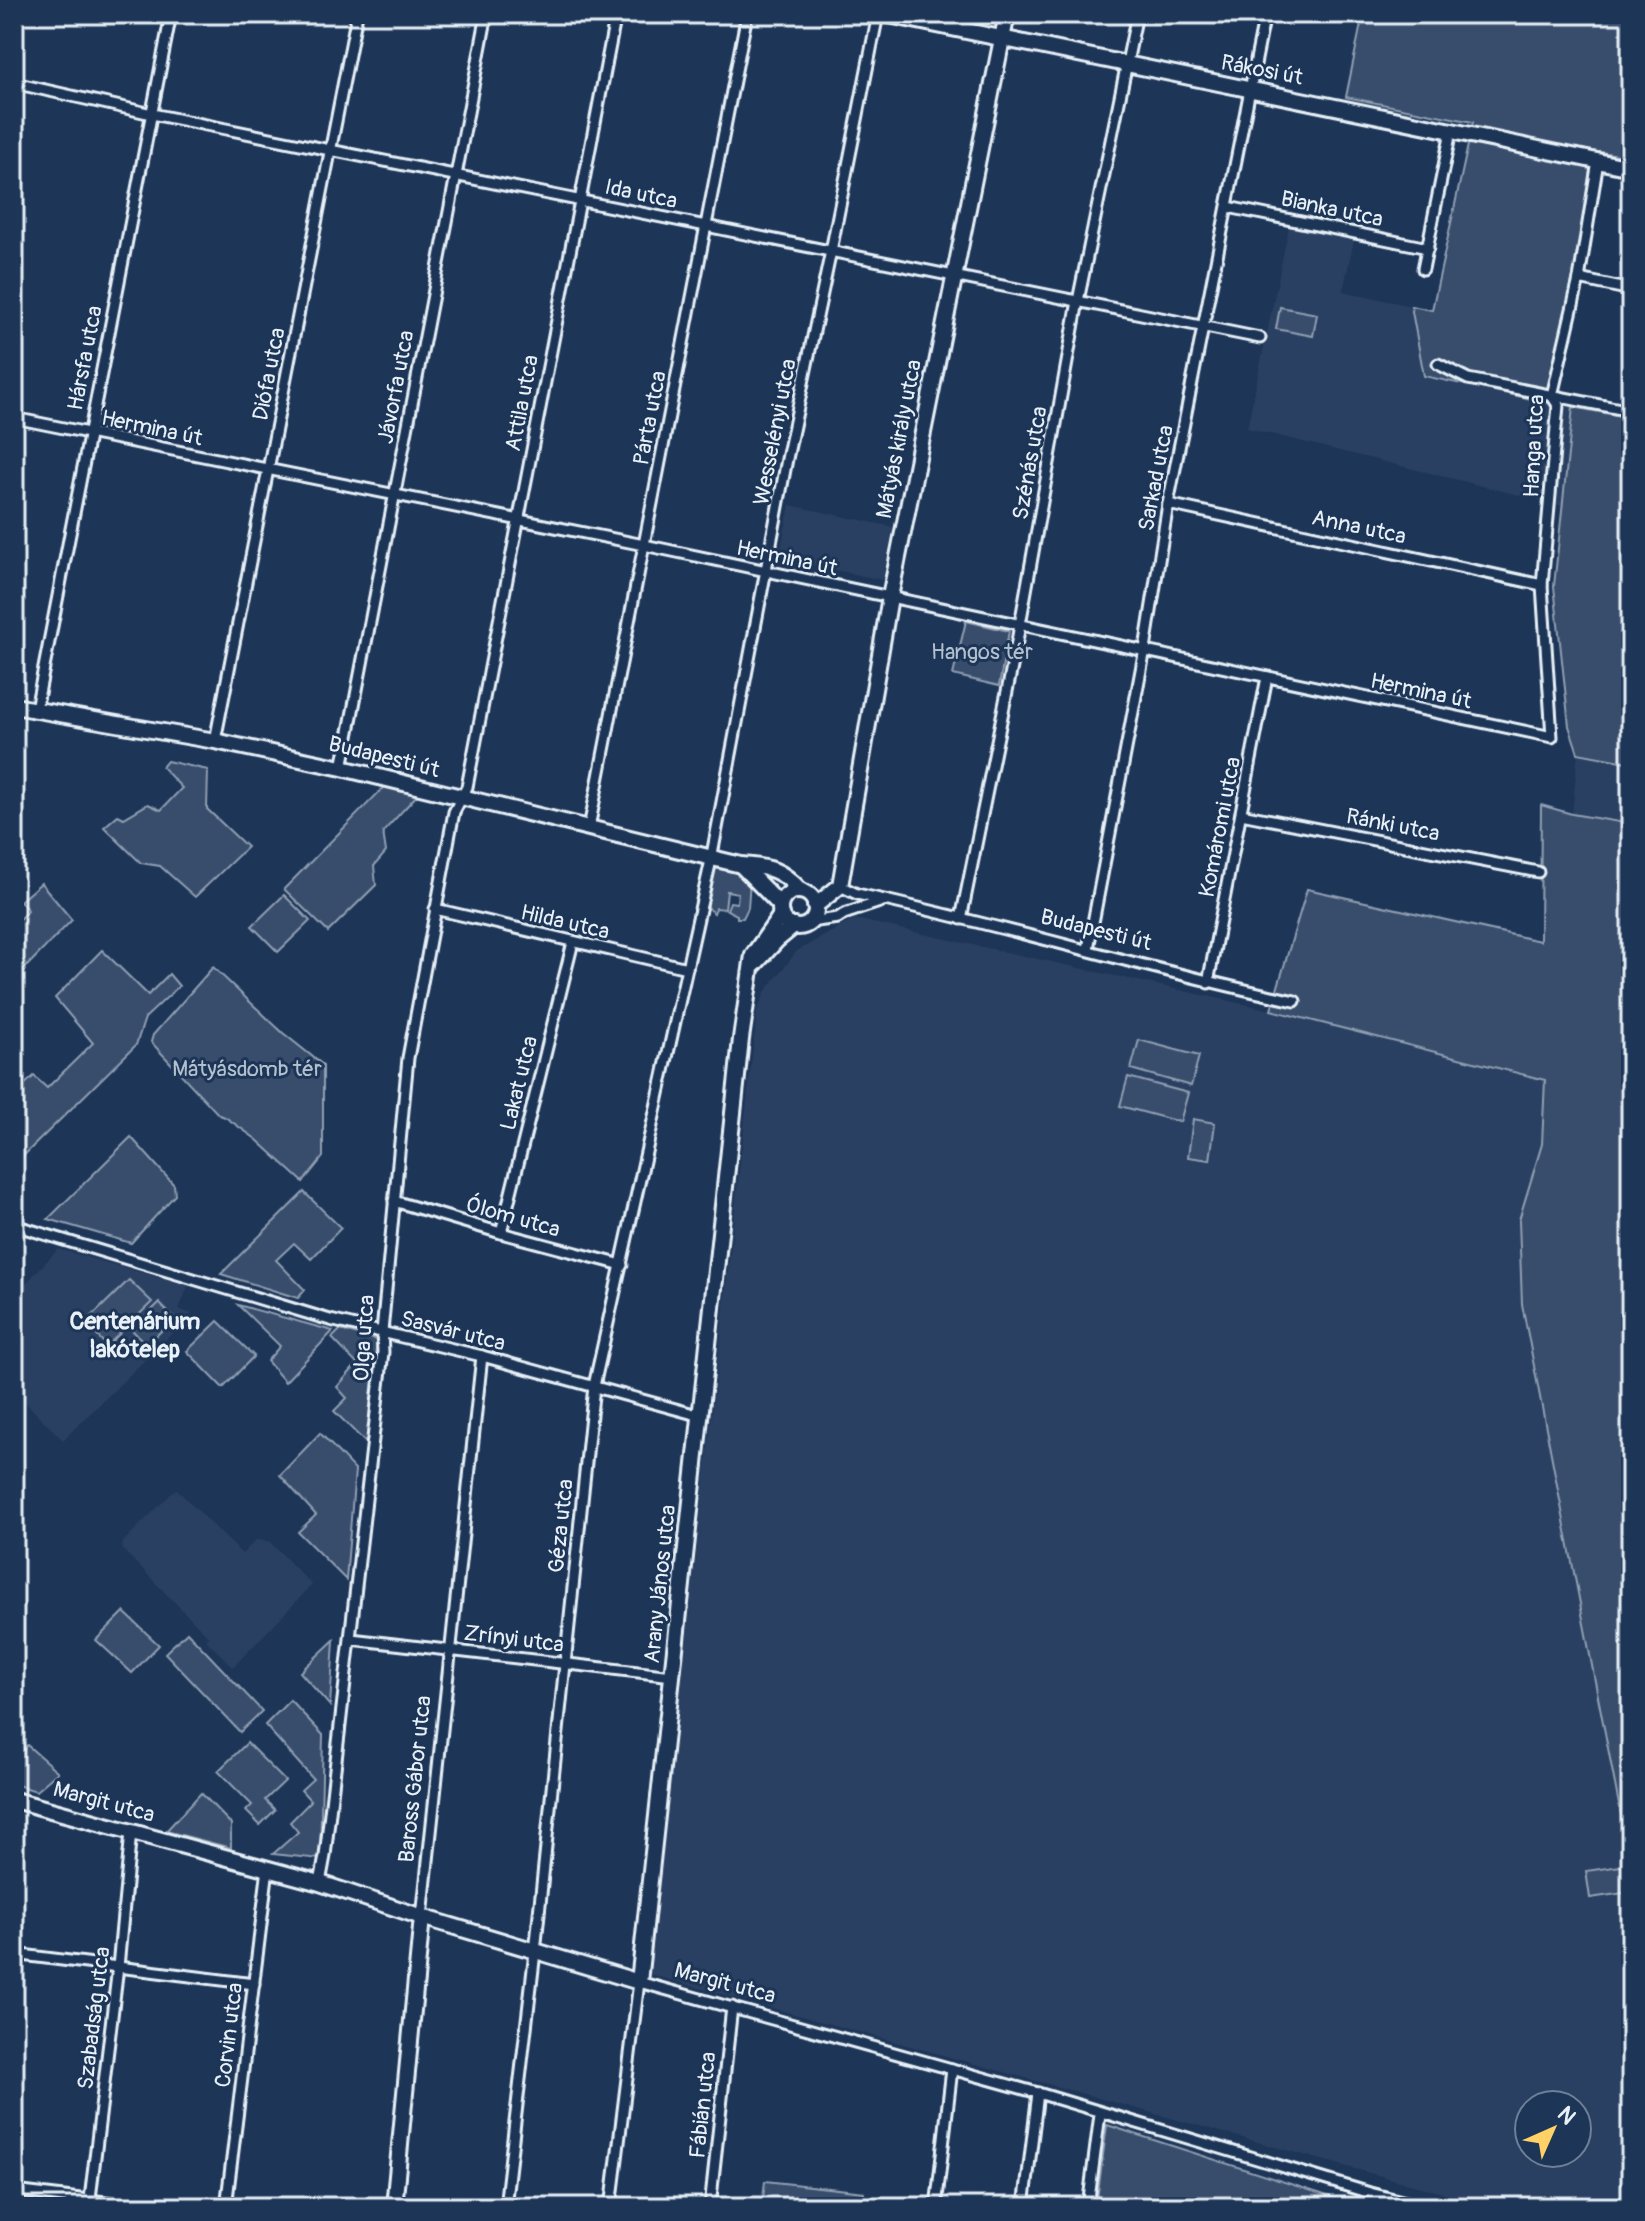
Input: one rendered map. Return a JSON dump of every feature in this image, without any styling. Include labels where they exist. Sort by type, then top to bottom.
[{"type":"street","name":"Hársfa utca","points":[[36,709],[171,14]]},
{"type":"street","name":"Diófa utca","points":[[215,741],[357,14]]},
{"type":"street","name":"Jávorfa utca","points":[[342,768],[487,14]]},
{"type":"street","name":"Attila utca","points":[[461,798],[467,787],[616,14]]},
{"type":"street","name":"Párta utca","points":[[589,828],[747,14]]},
{"type":"street","name":"Wesselényi utca","points":[[712,858],[787,459],[878,14]]},
{"type":"street","name":"Rákosi út","points":[[884,14],[1631,168]]},
{"type":"street","name":"Mátyás király utca","points":[[840,880],[890,597],[1007,14]]},
{"type":"street","name":"Szénás utca","points":[[961,919],[1078,301],[1137,14]]},
{"type":"street","name":"Sarkad utca","points":[[1088,949],[1145,649],[1168,504],[1265,14]]},
{"type":"street","name":"Ida utca","points":[[14,83],[152,114],[1260,338]]},
{"type":"street","points":[[1423,269],[1451,131]]},
{"type":"street","name":"Hanga utca","points":[[1552,737],[1542,585],[1558,405],[1552,396],[1579,279],[1598,161]]},
{"type":"street","name":"Bianka utca","points":[[1228,207],[1428,248]]},
{"type":"street","points":[[1579,279],[1631,290]]},
{"type":"street","points":[[1438,364],[1468,379],[1631,411]]},
{"type":"street","name":"Hermina út","points":[[14,418],[644,545],[1552,737]]},
{"type":"street","name":"Anna utca","points":[[1168,504],[1542,585]]},
{"type":"street","name":"Komáromi utca","points":[[1208,983],[1267,677]]},
{"type":"street","name":"Budapesti út","points":[[14,706],[215,741],[342,768],[741,865],[760,866],[781,872],[810,905]]},
{"type":"street","name":"Olga utca","points":[[320,1883],[383,1352],[382,1332],[408,1058],[454,812],[461,798]]},
{"type":"street","name":"Ránki utca","points":[[1241,814],[1538,872]]},
{"type":"street","name":"Géza utca","points":[[505,2207],[594,1386],[712,858]]},
{"type":"street","points":[[741,865],[781,910],[786,922],[794,926],[800,926],[810,905],[823,889],[840,880]]},
{"type":"street","name":"Budapesti út","points":[[840,880],[857,894],[1088,949],[1208,983],[1295,1001]]},
{"type":"street","points":[[781,910],[786,895],[838,918],[886,900]]},
{"type":"street","name":"Hilda utca","points":[[435,909],[687,968]]},
{"type":"street","name":"Arany János utca","points":[[611,2207],[639,1982],[751,966],[753,955],[781,910]]},
{"type":"street","points":[[751,966],[759,962],[777,940],[794,926]]},
{"type":"street","name":"Lakat utca","points":[[501,1233],[573,942]]},
{"type":"street","name":"Ólom utca","points":[[394,1201],[622,1265]]},
{"type":"street","name":"Sasvár utca","points":[[14,1225],[330,1320],[482,1356],[701,1416]]},
{"type":"street","name":"Baross Gábor utca","points":[[394,2207],[482,1356]]},
{"type":"street","name":"Zrínyi utca","points":[[351,1639],[673,1676]]},
{"type":"street","name":"Margit utca","points":[[14,1800],[268,1868],[535,1952],[1038,2093],[1100,2114],[1426,2207]]},
{"type":"street","name":"Szabadság utca","points":[[90,2203],[131,1832]]},
{"type":"street","name":"Corvin utca","points":[[226,2207],[268,1868]]},
{"type":"street","points":[[14,1954],[254,1984]]},
{"type":"street","name":"Fábián utca","points":[[710,2207],[732,2007]]},
{"type":"street","points":[[936,2207],[952,2069]]},
{"type":"street","points":[[1024,2207],[1038,2093]]},
{"type":"street","points":[[1088,2207],[1100,2114]]},
{"type":"street","points":[[14,2191],[90,2203],[147,2207]]},
{"type":"shaded area","points":[[1289,227],[1354,240],[1343,291],[1411,306],[1424,376],[1573,407],[1563,506],[1247,428]]},
{"type":"shaded area","points":[[790,505],[893,527],[882,580],[779,558]]},
{"type":"shaded area","points":[[1578,753],[1631,763],[1631,824],[1572,814]]},
{"type":"shaded area","points":[[855,919],[1271,1010],[1545,1080],[1542,1144],[1519,1220],[1522,1304],[1631,1867],[1631,2207],[1493,2207],[649,1974],[757,1012],[765,992],[797,951]]},
{"type":"shaded area","points":[[58,1249],[188,1286],[179,1309],[192,1314],[63,1440],[14,1391],[14,1296]]},
{"type":"shaded area","points":[[176,1489],[242,1554],[256,1540],[269,1541],[312,1585],[233,1667],[206,1640],[209,1637],[122,1549],[123,1542]]},
{"type":"green space","points":[[1363,14],[1631,14],[1631,157],[1600,152],[1550,403],[1424,376],[1411,306],[1432,310],[1473,122],[1346,97]]},
{"type":"green space","points":[[1280,307],[1317,314],[1313,336],[1276,329]]},
{"type":"green space","points":[[1573,407],[1631,418],[1631,763],[1578,753],[1569,726],[1554,586]]},
{"type":"green space","name":"Hangos tér","points":[[966,621],[1009,631],[999,686],[953,675]]},
{"type":"green space","points":[[167,761],[208,770],[207,809],[247,847],[195,897],[160,866],[141,863],[104,827],[118,815],[124,818],[148,804],[161,810],[182,788],[162,767]]},
{"type":"green space","points":[[385,786],[418,794],[383,832],[386,852],[374,866],[376,885],[328,932],[284,889]]},
{"type":"green space","points":[[1541,805],[1572,814],[1631,824],[1631,1867],[1522,1304],[1519,1220],[1542,1144],[1545,1080],[1271,1010],[1307,889],[1540,941]]},
{"type":"green space","points":[[716,865],[742,869],[750,880],[748,908],[743,918],[737,918],[727,910],[730,902],[737,903],[738,893],[727,891],[725,909],[716,908],[714,913],[708,908],[707,897]]},
{"type":"green space","points":[[41,883],[72,920],[23,970],[14,962],[14,945],[18,940],[14,925],[28,910],[20,901]]},
{"type":"green space","points":[[284,895],[310,921],[278,952],[252,926]]},
{"type":"green space","points":[[102,950],[148,995],[169,974],[179,986],[145,1018],[136,1045],[14,1165],[14,1094],[34,1076],[47,1088],[93,1043],[55,998]]},
{"type":"green space","name":"Mátyásdomb tér","points":[[213,967],[283,1033],[323,1065],[323,1157],[303,1182],[256,1139],[219,1115],[151,1042],[153,1035]]},
{"type":"green space","points":[[1139,1040],[1199,1056],[1191,1086],[1131,1069]]},
{"type":"green space","points":[[1128,1077],[1188,1093],[1180,1122],[1120,1106]]},
{"type":"green space","points":[[1193,1119],[1215,1123],[1210,1160],[1188,1157]]},
{"type":"green space","points":[[131,1137],[174,1185],[175,1195],[131,1243],[48,1219]]},
{"type":"green space","points":[[304,1192],[341,1228],[311,1259],[294,1243],[276,1260],[305,1290],[298,1298],[221,1274]]},
{"type":"green space","points":[[129,1280],[152,1302],[107,1346],[85,1323]]},
{"type":"green space","points":[[159,1303],[174,1318],[147,1345],[132,1330]]},
{"type":"green space","points":[[238,1305],[333,1331],[285,1382],[267,1361],[280,1346]]},
{"type":"green space","points":[[218,1321],[254,1356],[223,1388],[187,1351]]},
{"type":"green space","points":[[340,1330],[377,1340],[366,1443],[334,1411],[347,1398],[337,1387],[357,1364],[332,1338]]},
{"type":"green space","points":[[320,1433],[355,1470],[346,1580],[298,1532],[316,1515],[280,1475]]},
{"type":"green space","points":[[124,1612],[159,1645],[132,1673],[96,1640]]},
{"type":"green space","points":[[187,1632],[262,1711],[240,1732],[165,1653]]},
{"type":"green space","points":[[334,1640],[330,1706],[300,1672]]},
{"type":"green space","points":[[290,1700],[323,1735],[320,1859],[273,1854],[298,1832],[290,1822],[311,1801],[301,1790],[313,1779],[265,1725]]},
{"type":"green space","points":[[247,1743],[285,1781],[265,1800],[275,1810],[260,1825],[246,1811],[252,1805],[218,1771]]},
{"type":"green space","points":[[27,1745],[58,1772],[36,1791],[14,1784],[14,1758]]},
{"type":"green space","points":[[201,1793],[231,1824],[231,1848],[166,1831]]},
{"type":"green space","points":[[1628,1865],[1631,1892],[1590,1898],[1586,1871]]},
{"type":"green space","points":[[1107,2125],[1362,2207],[1096,2207]]},
{"type":"green space","points":[[765,2181],[864,2192],[862,2207],[762,2207]]},
{"type":"district","name":"Centenárium lakótelep","points":[[135,1335]]}]
